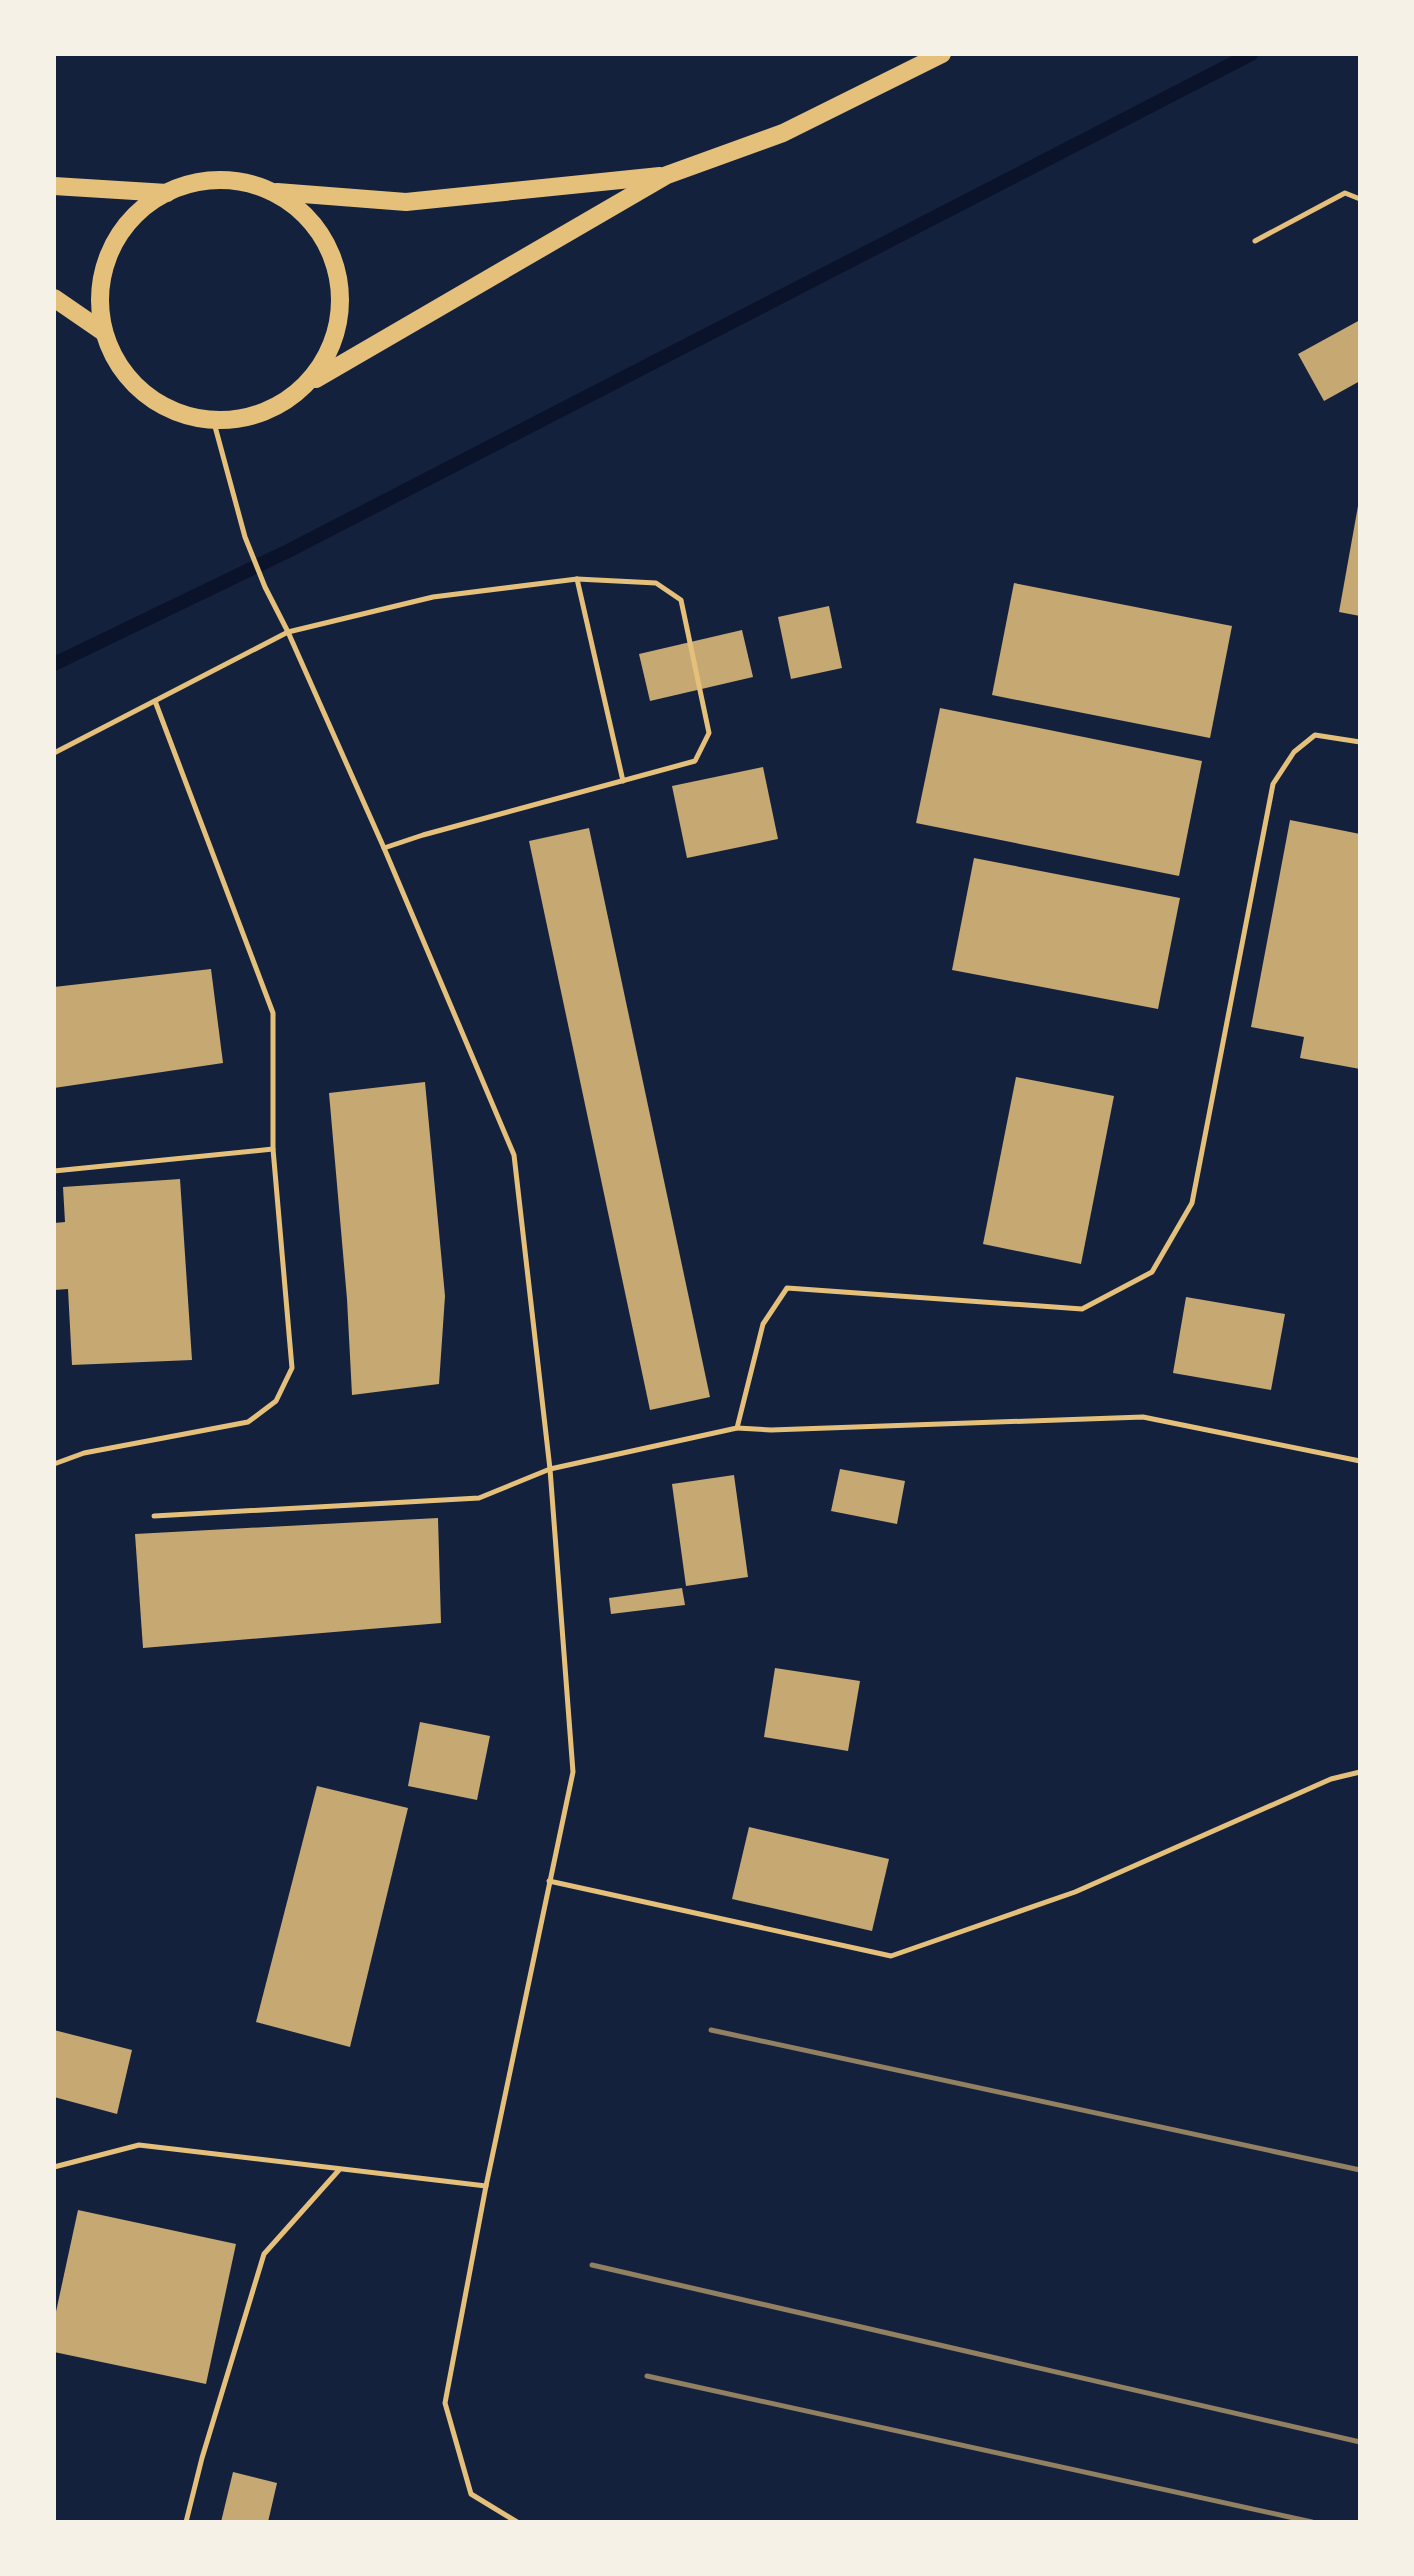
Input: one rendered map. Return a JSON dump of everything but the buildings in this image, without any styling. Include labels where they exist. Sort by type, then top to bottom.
[{"type":"main road","points":[[307,384],[324,364],[335,341],[341,316],[342,290],[332,253],[312,221],[293,204],[271,192],[246,184],[193,184],[167,193],[143,208],[123,227],[109,250],[100,276],[98,304],[102,331],[118,366],[143,394],[176,412],[213,419],[238,417],[263,411],[287,400],[307,384],[667,176],[782,133],[942,54]]},
{"type":"main road","points":[[271,192],[406,202],[667,176]]},
{"type":"main road","points":[[54,186],[167,193]]},
{"type":"main road","points":[[54,298],[102,331]]},
{"type":"lane","points":[[1255,241],[1345,192],[1360,199]]},
{"type":"lane","points":[[213,419],[245,537],[265,587],[288,632],[384,848],[514,1156],[550,1469],[573,1772],[486,2186],[444,2403],[471,2494],[517,2522]]},
{"type":"lane","points":[[577,579],[623,781]]},
{"type":"lane","points":[[54,752],[288,632],[433,597],[577,579],[656,583],[681,600],[709,733],[695,761],[384,848]]},
{"type":"lane","points":[[54,1464],[84,1453],[248,1422],[276,1401],[292,1368],[273,1149],[273,1013],[155,701]]},
{"type":"lane","points":[[737,1429],[763,1324],[787,1288],[1082,1309],[1152,1272],[1192,1203],[1273,783],[1294,752],[1315,734],[1360,742]]},
{"type":"lane","points":[[54,1171],[273,1149]]},
{"type":"lane","points":[[154,1516],[479,1498],[550,1469],[737,1429],[1143,1417],[1360,1461]]},
{"type":"lane","points":[[549,1881],[891,1956],[1075,1892],[1331,1779],[1360,1772]]},
{"type":"lane","points":[[54,2167],[139,2146],[486,2186]]},
{"type":"lane","points":[[186,2522],[202,2458],[264,2254],[339,2170]]},
{"type":"waterway","points":[[54,664],[290,550],[1251,54]]},
{"type":"railway","points":[[711,2030],[1360,2170]]},
{"type":"railway","points":[[592,2265],[1360,2442]]},
{"type":"railway","points":[[647,2376],[1312,2522]]}]
